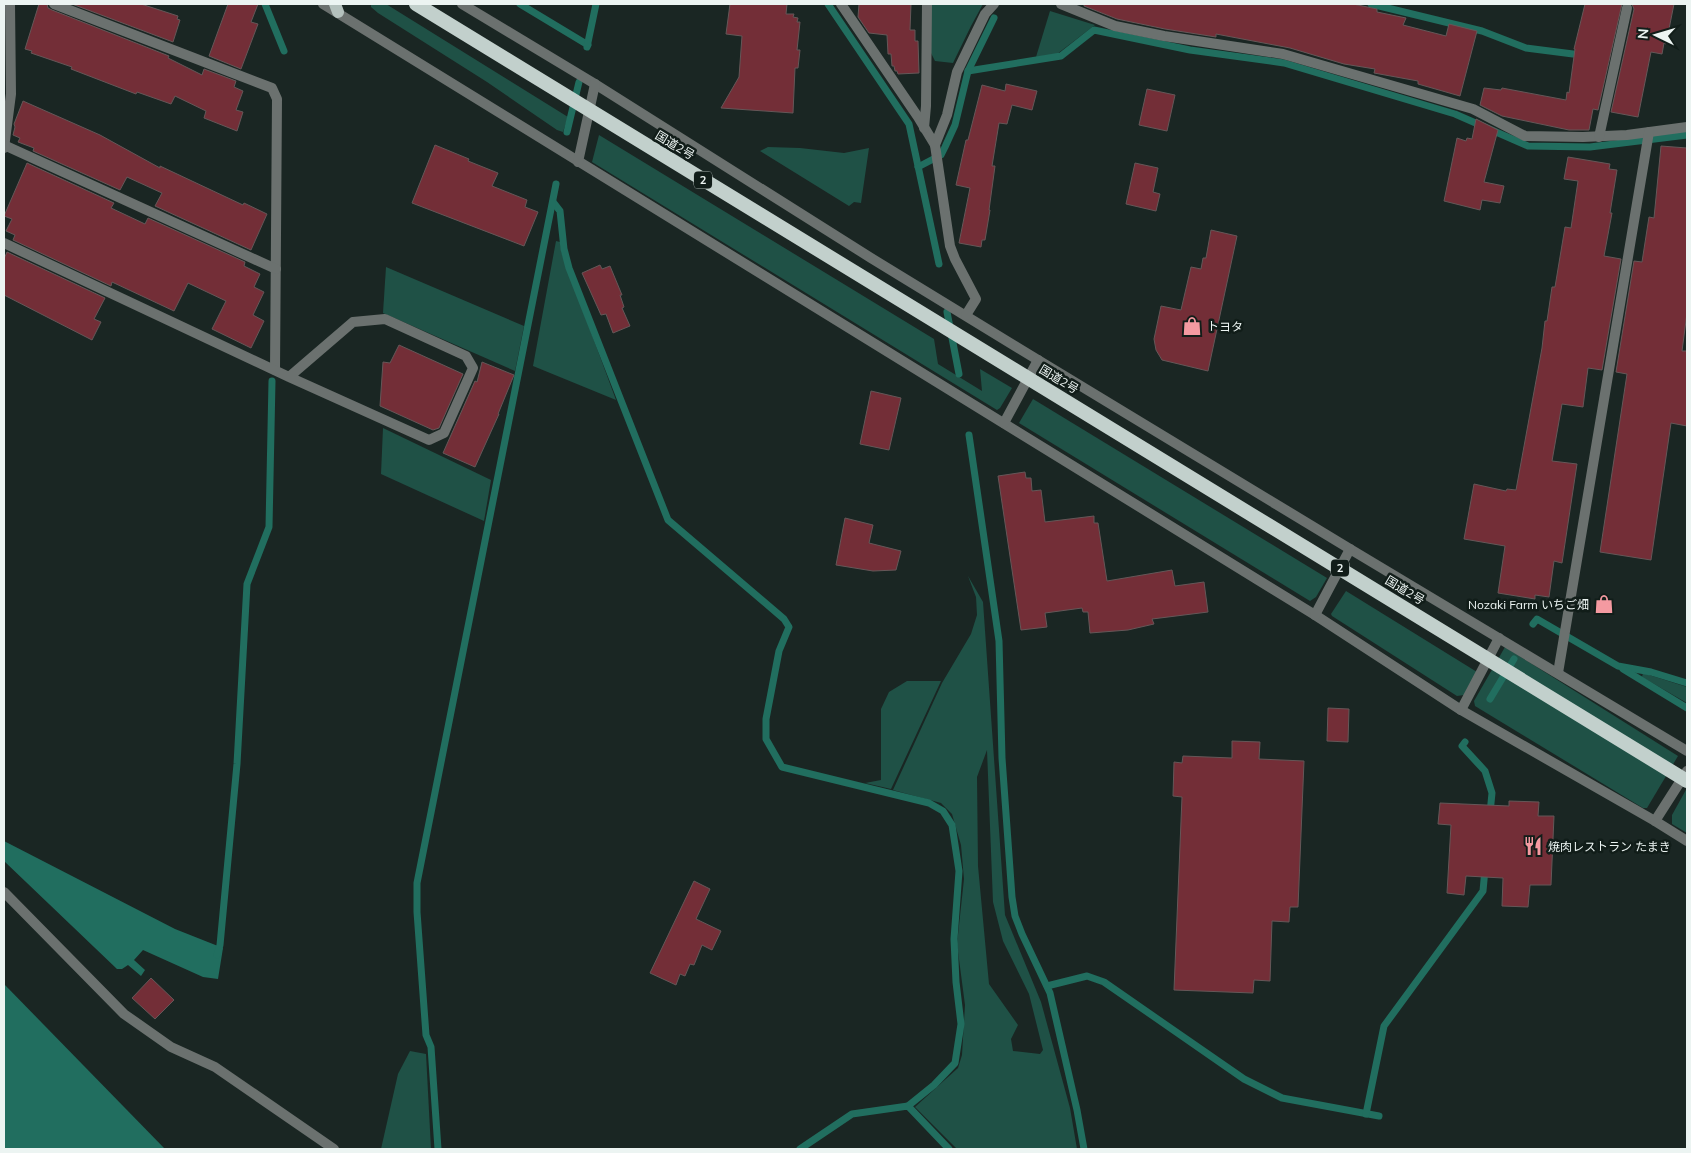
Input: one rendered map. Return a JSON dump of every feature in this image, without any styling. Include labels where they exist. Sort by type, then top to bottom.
[{"type":"highway","name":"国道2号","points":[[416,4],[1687,781]]},
{"type":"street","points":[[10,4],[8,55],[11,94],[4,146],[276,268]]},
{"type":"street","points":[[54,4],[272,88],[277,99],[275,370]]},
{"type":"street","points":[[323,4],[336,8],[578,162],[1315,615],[1461,710],[1655,821],[1687,842]]},
{"type":"street","points":[[462,4],[595,84],[871,258],[1038,360],[1687,751]]},
{"type":"street","points":[[841,4],[924,128],[936,153],[950,246],[976,299],[966,315]]},
{"type":"street","points":[[924,128],[927,4]]},
{"type":"street","points":[[936,153],[947,115],[956,72],[984,14],[994,4]]},
{"type":"street","points":[[1061,4],[1115,26],[1164,36],[1283,54],[1473,109],[1525,136],[1648,138],[1687,127]]},
{"type":"street","points":[[1599,137],[1627,8]]},
{"type":"street","points":[[578,162],[595,84]]},
{"type":"street","points":[[1558,673],[1648,138]]},
{"type":"street","points":[[4,243],[289,377],[429,440],[444,433],[473,368],[466,356],[384,319],[353,322],[289,377]]},
{"type":"street","points":[[1004,423],[1038,360]]},
{"type":"street","points":[[1315,615],[1350,549]]},
{"type":"street","points":[[1461,710],[1499,638]]},
{"type":"street","points":[[1655,821],[1687,772]]},
{"type":"street","points":[[4,892],[124,1014],[171,1047],[215,1067],[334,1149]]},
{"type":"shaded area","points":[[371,4],[386,4],[568,117],[563,132],[557,130],[487,82],[378,13],[371,7]]},
{"type":"shaded area","points":[[931,4],[983,4],[953,63],[935,61],[931,53]]},
{"type":"shaded area","points":[[1050,11],[1095,25],[1057,54],[1036,57]]},
{"type":"shaded area","points":[[599,135],[934,339],[938,364],[982,391],[980,369],[1012,388],[1000,408],[997,410],[592,162]]},
{"type":"shaded area","points":[[768,147],[800,148],[844,153],[869,148],[861,203],[854,202],[849,206],[760,151]]},
{"type":"shaded area","points":[[556,241],[560,242],[562,254],[616,400],[533,366]]},
{"type":"shaded area","points":[[386,267],[524,326],[515,371],[383,313]]},
{"type":"shaded area","points":[[1033,399],[1327,578],[1316,597],[1310,601],[1019,423]]},
{"type":"shaded area","points":[[383,428],[491,480],[484,521],[381,474]]},
{"type":"shaded area","points":[[968,576],[983,602],[1005,915],[1041,1002],[1070,1108],[1077,1149],[957,1149],[915,1107],[958,1068],[962,1055],[965,1005],[957,944],[964,879],[961,845],[952,814],[941,803],[893,790],[942,683],[971,634],[977,615],[976,597]],"holes":[[[987,750],[993,902],[1003,941],[1029,994],[1043,1050],[1040,1054],[1013,1051],[1011,1039],[1018,1025],[989,984],[978,866],[977,777]]]},
{"type":"shaded area","points":[[1346,591],[1477,672],[1464,695],[1457,696],[1332,616],[1331,614]]},
{"type":"shaded area","points":[[1505,647],[1678,756],[1647,808],[1643,808],[1475,706],[1474,701]]},
{"type":"shaded area","points":[[1643,673],[1687,687],[1687,703],[1642,677]]},
{"type":"shaded area","points":[[907,681],[941,681],[891,789],[865,783],[881,780],[881,709],[889,692]]},
{"type":"shaded area","points":[[1687,788],[1687,833],[1672,824],[1672,815]]},
{"type":"shaded area","points":[[4,841],[175,929],[223,948],[218,979],[203,977],[143,950],[134,960],[145,970],[141,976],[128,965],[122,969],[117,969],[4,861]]},
{"type":"shaded area","points":[[4,984],[165,1149],[4,1149]]},
{"type":"shaded area","points":[[410,1051],[426,1054],[431,1149],[381,1149],[398,1074]]},
{"type":"building","points":[[39,4],[47,4],[48,8],[52,10],[169,56],[168,58],[202,75],[204,69],[236,81],[234,87],[243,91],[236,110],[243,112],[237,131],[204,118],[206,111],[175,96],[171,104],[137,92],[136,94],[71,69],[72,67],[31,53],[32,51],[25,49]]},
{"type":"building","points":[[72,4],[141,4],[178,16],[177,19],[180,20],[173,42]]},
{"type":"building","points":[[228,4],[258,4],[251,22],[258,24],[241,69],[209,56]]},
{"type":"building","points":[[730,4],[787,4],[786,14],[794,14],[793,17],[798,18],[797,22],[800,22],[797,50],[800,50],[798,68],[795,68],[793,113],[721,108],[739,77],[742,36],[726,34]]},
{"type":"building","points":[[859,4],[911,4],[910,30],[915,30],[915,41],[918,41],[919,73],[898,74],[895,71],[894,66],[892,66],[891,54],[888,54],[887,35],[869,33],[858,17]]},
{"type":"building","points":[[1084,4],[1353,4],[1377,9],[1377,12],[1406,18],[1403,25],[1446,36],[1449,24],[1477,31],[1460,96],[1418,84],[1418,81],[1374,73],[1375,69],[1344,64],[1290,48],[1216,34],[1216,37],[1165,29],[1117,19],[1084,6]]},
{"type":"building","points":[[1585,4],[1622,4],[1598,110],[1593,109],[1589,130],[1569,130],[1502,116],[1480,105],[1484,88],[1501,90],[1502,88],[1566,100],[1567,92],[1569,93],[1574,49]]},
{"type":"building","points":[[1632,4],[1674,4],[1666,44],[1664,43],[1662,54],[1651,52],[1638,117],[1611,112],[1634,9]]},
{"type":"building","points":[[1006,84],[1037,91],[1032,110],[1012,105],[1007,124],[999,123],[992,166],[995,166],[985,240],[982,240],[981,247],[959,243],[970,188],[956,185],[966,140],[968,140],[982,85],[1005,91]]},
{"type":"building","points":[[1147,89],[1175,95],[1167,131],[1139,125]]},
{"type":"building","points":[[23,101],[100,135],[160,168],[160,166],[243,205],[244,203],[267,214],[251,250],[155,206],[162,193],[127,177],[120,190],[33,151],[34,148],[18,142],[20,138],[13,135],[14,124]]},
{"type":"building","points":[[1476,119],[1498,130],[1484,182],[1504,186],[1500,203],[1482,200],[1480,210],[1444,201],[1457,138],[1466,141],[1467,138],[1472,139]]},
{"type":"building","points":[[435,145],[498,173],[492,186],[527,200],[525,207],[538,212],[524,246],[412,203]]},
{"type":"building","points":[[1661,146],[1687,148],[1687,313],[1682,351],[1687,351],[1687,426],[1671,423],[1651,560],[1600,552],[1627,374],[1616,372],[1634,261],[1642,262],[1649,217],[1654,218]]},
{"type":"building","points":[[1568,157],[1610,164],[1609,169],[1617,170],[1604,256],[1621,259],[1602,370],[1588,368],[1583,407],[1562,404],[1552,461],[1577,464],[1562,563],[1554,561],[1549,597],[1535,595],[1535,599],[1498,593],[1505,546],[1464,539],[1474,484],[1506,491],[1507,489],[1516,490],[1552,287],[1555,287],[1565,227],[1571,228],[1578,181],[1564,179]]},
{"type":"building","points":[[27,163],[114,203],[111,208],[145,224],[148,218],[245,262],[244,266],[260,274],[254,287],[264,292],[253,315],[264,321],[251,348],[212,329],[226,301],[188,283],[174,311],[112,282],[111,286],[13,240],[15,235],[6,231],[12,219],[4,216]]},
{"type":"building","points":[[1135,163],[1158,168],[1153,192],[1160,194],[1156,211],[1126,204]]},
{"type":"building","points":[[1211,230],[1237,236],[1208,371],[1162,360],[1156,350],[1154,339],[1161,306],[1181,310],[1191,267],[1201,269],[1203,258],[1206,258]]},
{"type":"building","points":[[7,252],[105,298],[94,319],[101,322],[92,340],[4,295],[4,259]]},
{"type":"building","points":[[600,265],[602,269],[610,266],[622,295],[620,295],[624,307],[622,308],[630,326],[613,333],[606,314],[601,315],[582,273]]},
{"type":"building","points":[[399,345],[463,374],[439,428],[433,430],[380,406],[383,362],[390,363]]},
{"type":"building","points":[[482,362],[514,375],[475,467],[443,453],[475,381],[477,382]]},
{"type":"building","points":[[871,391],[901,398],[889,450],[860,444]]},
{"type":"building","points":[[1025,472],[1026,478],[1031,478],[1032,491],[1041,490],[1045,522],[1094,516],[1094,523],[1098,523],[1107,581],[1172,570],[1175,586],[1204,582],[1208,612],[1152,619],[1154,624],[1128,630],[1090,633],[1088,612],[1083,612],[1082,608],[1045,613],[1047,627],[1021,630],[998,476]]},
{"type":"building","points":[[845,518],[873,525],[869,543],[901,551],[896,570],[873,571],[836,565]]},
{"type":"building","points":[[1328,708],[1349,709],[1348,742],[1327,741]]},
{"type":"building","points":[[1232,741],[1260,742],[1259,759],[1304,761],[1298,907],[1290,907],[1289,922],[1272,921],[1270,981],[1254,980],[1253,993],[1174,990],[1182,797],[1173,796],[1174,762],[1182,763],[1183,756],[1232,758]]},
{"type":"building","points":[[1509,801],[1539,802],[1538,816],[1554,816],[1551,885],[1530,885],[1528,907],[1502,906],[1503,878],[1466,876],[1464,895],[1447,893],[1451,825],[1438,824],[1440,803],[1509,806]]},
{"type":"building","points":[[694,881],[710,889],[696,919],[721,931],[712,950],[702,945],[694,965],[690,964],[685,976],[680,974],[676,985],[650,973]]},
{"type":"building","points":[[151,978],[174,1000],[155,1019],[132,998]]},
{"type":"waterway","points":[[265,4],[284,51]]},
{"type":"waterway","points":[[520,4],[588,45]]},
{"type":"waterway","points":[[587,47],[596,4]]},
{"type":"waterway","points":[[828,4],[909,124],[939,264]]},
{"type":"waterway","points":[[1371,4],[1482,31],[1526,48],[1573,54]]},
{"type":"waterway","points":[[918,167],[941,155],[955,125],[968,71],[994,18]]},
{"type":"waterway","points":[[968,71],[1061,56],[1094,30],[1190,50],[1284,63],[1455,114],[1528,146],[1590,147],[1687,135]]},
{"type":"waterway","points":[[567,132],[579,82]]},
{"type":"waterway","points":[[438,1149],[431,1047],[426,1035],[417,912],[417,883],[556,184]]},
{"type":"waterway","points":[[553,202],[560,211],[564,249],[569,268],[668,520],[784,619],[789,627],[779,651],[766,719],[766,739],[782,767],[929,803],[943,811],[952,825],[959,871],[954,939],[956,982],[961,1024],[955,1063],[934,1085],[908,1106]]},
{"type":"waterway","points":[[947,312],[959,374]]},
{"type":"waterway","points":[[217,955],[220,945],[237,764],[247,584],[269,527],[272,381]]},
{"type":"waterway","points":[[969,435],[999,641],[1002,758],[1015,916],[1050,993],[1084,1149]]},
{"type":"waterway","points":[[1533,624],[1537,619],[1618,666],[1651,672],[1687,683]]},
{"type":"waterway","points":[[1490,699],[1514,659]]},
{"type":"waterway","points":[[1623,669],[1687,708]]},
{"type":"waterway","points":[[1465,742],[1462,746],[1485,771],[1492,793],[1490,813]]},
{"type":"waterway","points":[[1366,1114],[1384,1026],[1483,891],[1485,869]]},
{"type":"waterway","points":[[1047,986],[1087,976],[1104,982],[1244,1079],[1282,1098],[1379,1116]]},
{"type":"waterway","points":[[800,1149],[852,1114],[908,1106],[949,1149]]},
{"type":"place","name":"トヨタ","points":[[1192,326]]},
{"type":"place","name":"Nozaki Farm いちご畑","points":[[1604,604]]},
{"type":"place","name":"焼肉レストラン たまき","points":[[1533,846]]}]
